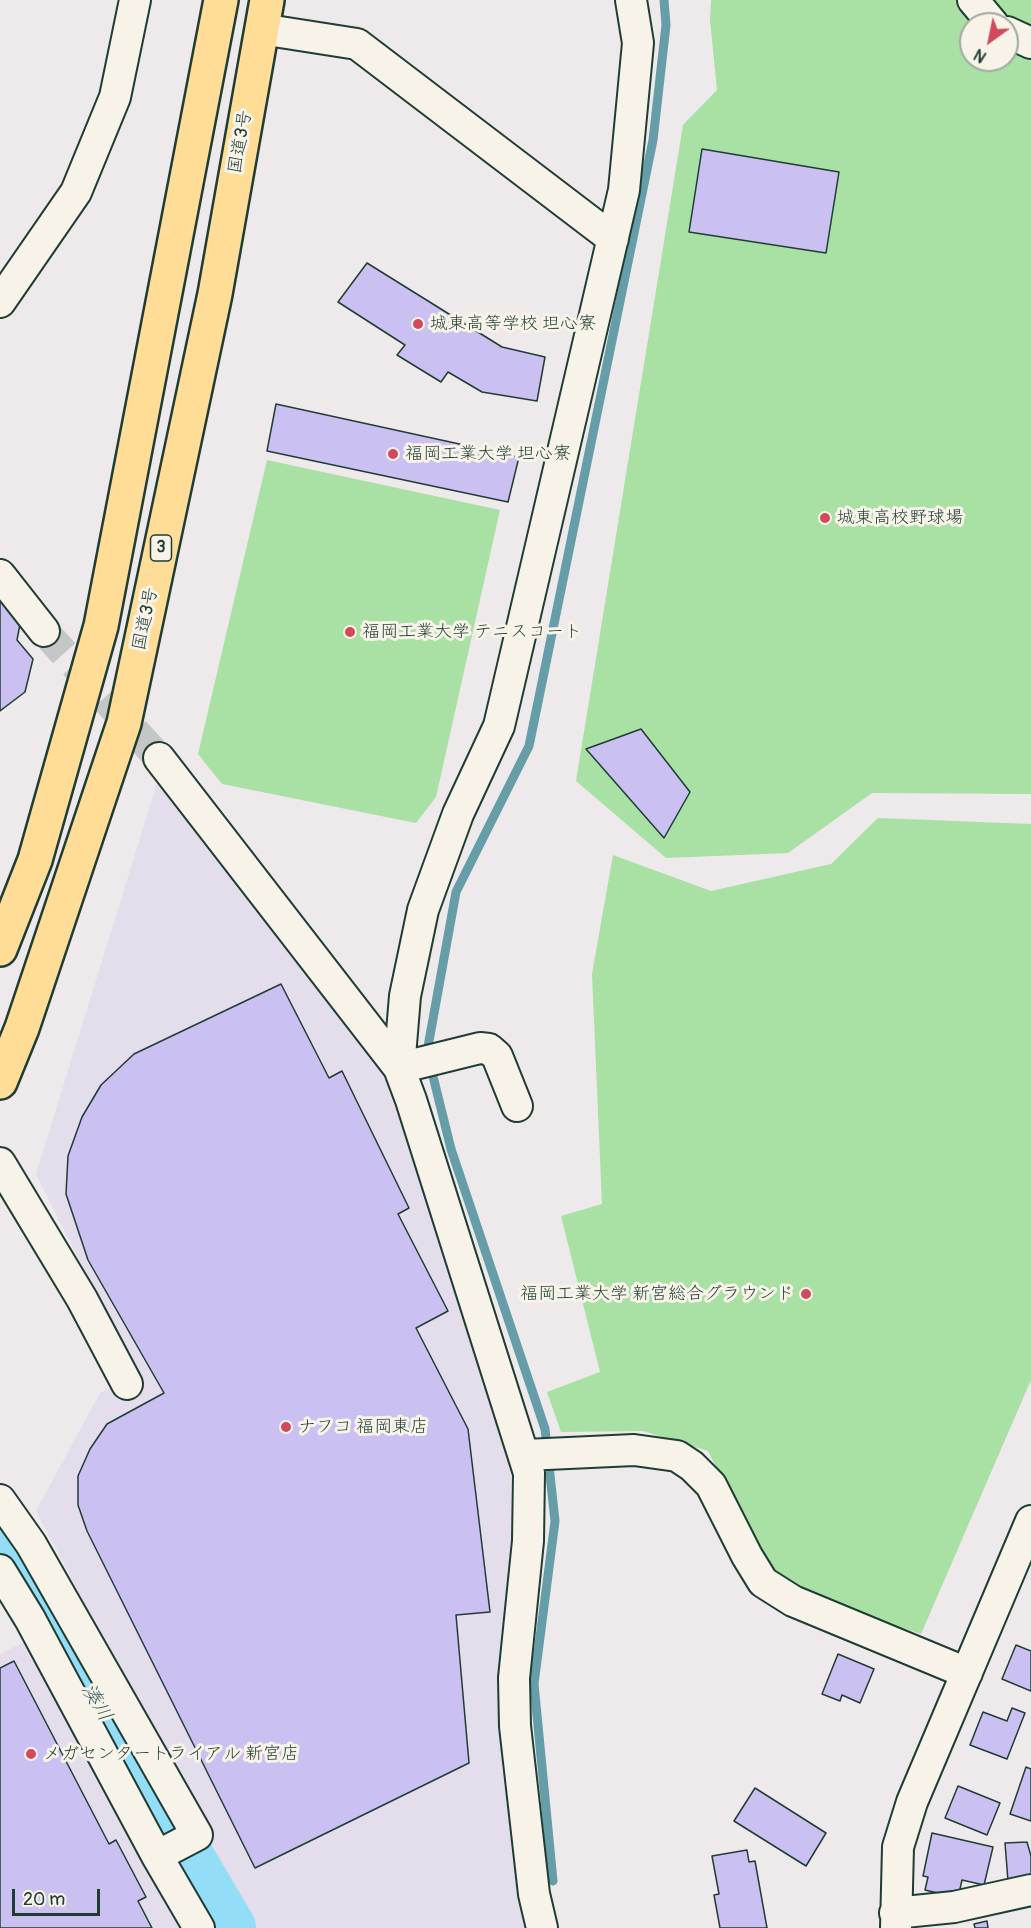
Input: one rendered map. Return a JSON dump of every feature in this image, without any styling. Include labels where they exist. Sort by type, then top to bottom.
[{"type":"highway","points":[[0,949],[34,860],[100,626],[221,0]]},
{"type":"highway","name":"国道3号","points":[[0,1082],[22,1028],[124,723],[214,294],[264,15]]},
{"type":"street","points":[[0,302],[76,192],[115,97],[135,0]]},
{"type":"street","points":[[399,1068],[405,996],[423,910],[458,814],[500,726],[624,190],[639,43],[631,0]]},
{"type":"street","points":[[973,0],[983,12]]},
{"type":"street","points":[[264,15],[357,44],[613,239]]},
{"type":"street","points":[[0,575],[44,631]]},
{"type":"street","points":[[159,758],[399,1068],[529,1473],[528,1541],[514,1678],[515,1726],[534,1894],[542,1928]]},
{"type":"street","points":[[399,1068],[480,1048],[489,1049],[497,1056],[517,1106]]},
{"type":"street","points":[[0,1163],[82,1299],[127,1384]]},
{"type":"street","points":[[525,1455],[634,1450],[676,1456],[692,1466],[711,1485],[747,1556],[763,1582],[793,1601],[967,1673]]},
{"type":"street","points":[[0,1500],[31,1544],[197,1835],[157,1856]]},
{"type":"street","points":[[1031,1521],[912,1802],[898,1847],[896,1921],[1031,1890]]},
{"type":"street","points":[[0,1570],[30,1619],[157,1856],[199,1928]]},
{"type":"shaded area","name":"ナフコ 福岡東店","points":[[158,780],[389,1071],[509,1447],[514,1562],[502,1768],[525,1928],[256,1928],[36,1511],[100,1393],[137,1375],[36,1174]]},
{"type":"shaded area","name":"メガセンタートライアル 新宮店","points":[[31,1639],[185,1928],[0,1928],[0,1654]]},
{"type":"green space","name":"城東高校野球場","points":[[711,0],[1031,0],[1031,794],[872,793],[788,853],[666,858],[576,781],[683,125],[717,90],[710,20]]},
{"type":"green space","name":"福岡工業大学 テニスコート","points":[[267,460],[500,510],[436,797],[416,823],[222,784],[198,754]]},
{"type":"green space","name":"福岡工業大学 新宮総合グラウンド","points":[[878,818],[1031,824],[1031,1380],[921,1634],[805,1595],[767,1568],[708,1451],[643,1431],[561,1432],[547,1392],[600,1372],[561,1216],[602,1204],[592,974],[613,855],[711,891],[831,864]]},
{"type":"building","points":[[702,149],[839,172],[826,253],[689,232]]},
{"type":"building","name":"城東高等学校 坦心寮","points":[[367,263],[502,347],[545,357],[537,401],[482,392],[448,372],[441,382],[397,355],[405,345],[338,302]]},
{"type":"building","name":"福岡工業大学 坦心寮","points":[[276,404],[519,457],[508,502],[267,451]]},
{"type":"building","points":[[0,591],[21,619],[17,640],[33,659],[25,692],[0,711]]},
{"type":"building","points":[[641,729],[690,792],[664,838],[586,749]]},
{"type":"building","name":"ナフコ 福岡東店","points":[[281,984],[329,1078],[342,1071],[409,1208],[398,1214],[448,1311],[416,1328],[468,1429],[490,1612],[456,1615],[469,1763],[255,1868],[87,1531],[78,1505],[78,1476],[90,1449],[107,1424],[164,1393],[88,1260],[66,1194],[68,1156],[82,1117],[101,1085],[134,1054]]},
{"type":"building","points":[[1016,1645],[1031,1651],[1031,1691],[1002,1679]]},
{"type":"building","points":[[838,1654],[874,1669],[860,1703],[842,1695],[840,1701],[822,1694]]},
{"type":"building","name":"メガセンタートライアル 新宮店","points":[[14,1661],[109,1844],[116,1840],[146,1897],[138,1901],[152,1928],[0,1928],[0,1668]]},
{"type":"building","points":[[1012,1708],[1025,1713],[1007,1759],[970,1745],[983,1712],[1007,1721]]},
{"type":"building","points":[[1026,1767],[1031,1769],[1031,1821],[1010,1814]]},
{"type":"building","points":[[958,1786],[1000,1803],[987,1835],[945,1818]]},
{"type":"building","points":[[755,1788],[826,1833],[806,1866],[734,1821]]},
{"type":"building","points":[[932,1833],[993,1847],[984,1885],[962,1880],[958,1898],[925,1890],[928,1877],[923,1876]]},
{"type":"building","points":[[1027,1842],[1031,1856],[1031,1879],[1008,1881],[1005,1843]]},
{"type":"building","points":[[747,1850],[749,1862],[755,1861],[767,1928],[720,1928],[714,1895],[719,1894],[712,1856]]},
{"type":"building","points":[[987,1921],[988,1928],[975,1928],[974,1924]]},
{"type":"waterway","points":[[553,1881],[534,1684],[555,1521],[545,1429],[451,1149],[427,1052],[456,892],[529,746],[653,140],[666,25],[664,0]]},
{"type":"waterway","name":"湊川","points":[[0,1539],[229,1928]]},
{"type":"tunnel","points":[[44,631],[159,758]]},
{"type":"place","name":"城東高等学校 坦心寮","points":[[418,324]]},
{"type":"place","name":"福岡工業大学 坦心寮","points":[[393,454]]},
{"type":"place","name":"城東高校野球場","points":[[825,518]]},
{"type":"place","name":"福岡工業大学 テニスコート","points":[[350,632]]},
{"type":"place","name":"福岡工業大学 新宮総合グラウンド","points":[[806,1294]]},
{"type":"place","name":"ナフコ 福岡東店","points":[[286,1427]]},
{"type":"place","name":"メガセンタートライアル 新宮店","points":[[31,1754]]}]
